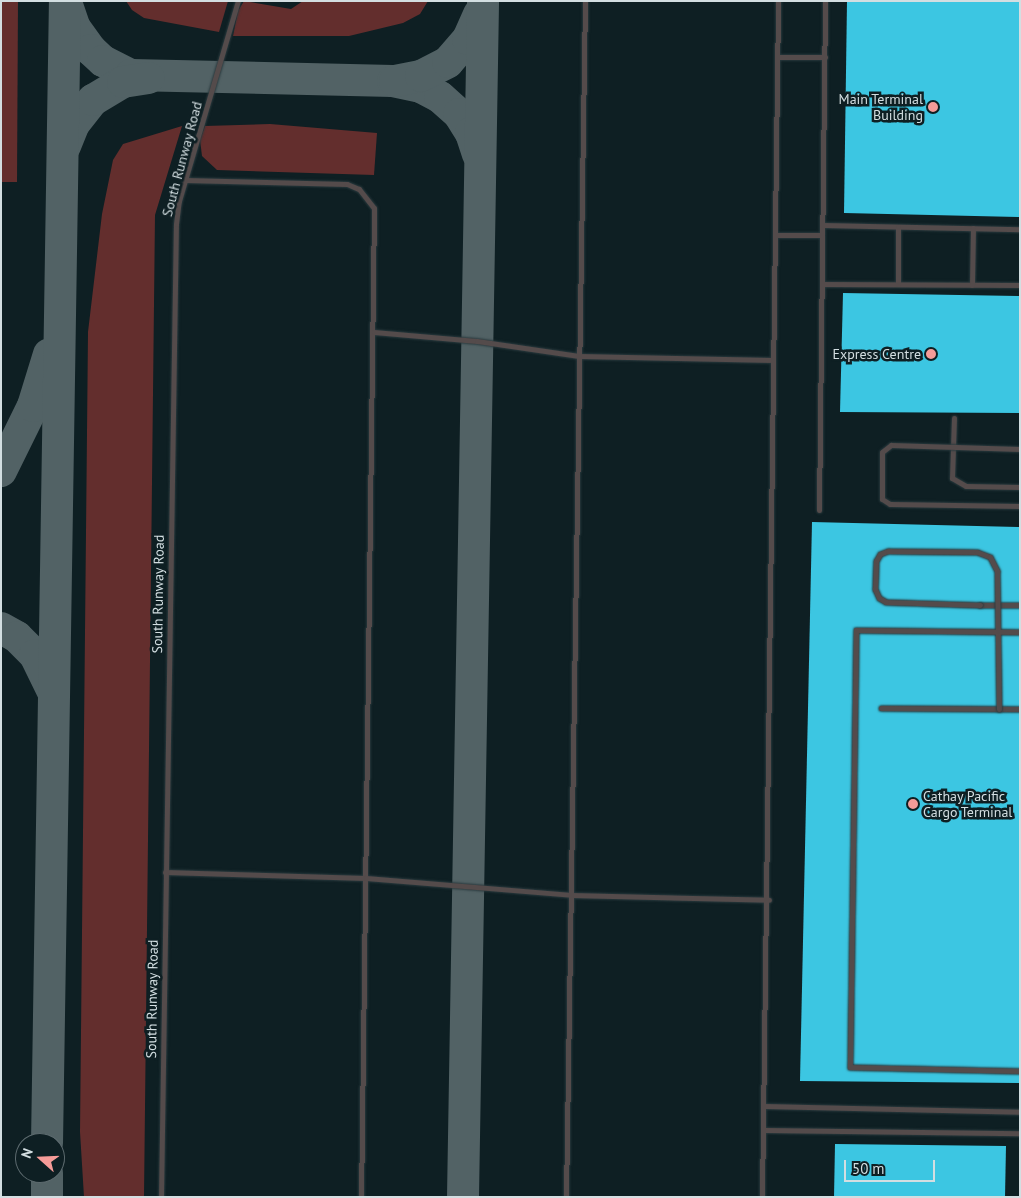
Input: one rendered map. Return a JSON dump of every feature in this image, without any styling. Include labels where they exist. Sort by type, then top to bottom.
[{"type":"lane","name":"South Runway Road","points":[[161,1197],[176,224],[186,180],[238,1]]},
{"type":"lane","points":[[566,1197],[584,1]]},
{"type":"lane","points":[[762,1197],[768,900],[778,1]]},
{"type":"lane","points":[[819,510],[825,1]]},
{"type":"lane","points":[[778,57],[824,57]]},
{"type":"lane","points":[[186,180],[347,184],[358,189],[368,197],[375,216],[361,1197]]},
{"type":"lane","points":[[823,225],[1020,229]]},
{"type":"lane","points":[[898,227],[898,284]]},
{"type":"lane","points":[[972,284],[973,228]]},
{"type":"lane","points":[[775,235],[822,235]]},
{"type":"lane","points":[[822,284],[1020,285]]},
{"type":"lane","points":[[374,332],[477,341],[579,356],[773,360]]},
{"type":"lane","points":[[954,418],[952,478],[966,486],[1020,486]]},
{"type":"lane","points":[[1020,448],[891,445],[882,452],[882,499],[890,504],[1020,506]]},
{"type":"lane","points":[[999,709],[998,670],[998,610],[998,601],[997,571],[990,557],[978,552],[888,551],[880,554],[876,561],[875,589],[879,598],[886,602],[980,605],[990,605],[1000,605],[1010,605],[1020,605]]},
{"type":"lane","points":[[1020,632],[856,630],[850,1067],[1020,1071]]},
{"type":"lane","points":[[880,708],[1020,709]]},
{"type":"lane","points":[[165,872],[366,878],[570,895],[768,900]]},
{"type":"lane","points":[[764,1106],[1020,1112]]},
{"type":"lane","points":[[764,1130],[1020,1133]]},
{"type":"shaded area","points":[[1,1],[18,1],[17,182],[1,182]]},
{"type":"shaded area","points":[[126,1],[228,1],[219,32],[144,18],[132,10]]},
{"type":"shaded area","points":[[244,1],[291,9],[303,1],[428,1],[420,14],[403,23],[349,36],[233,36],[238,11]]},
{"type":"shaded area","points":[[270,124],[377,133],[374,175],[217,170],[202,156],[200,140],[205,126]]},
{"type":"shaded area","points":[[182,126],[155,215],[144,1197],[84,1197],[80,1132],[88,332],[102,214],[113,160],[123,144]]},
{"type":"building","name":"Main Terminal Building","points":[[847,1],[1020,1],[1020,217],[844,213]]},
{"type":"building","name":"Express Centre","points":[[843,293],[1020,296],[1020,413],[840,412]]},
{"type":"building","name":"Cathay Pacific Cargo Terminal","points":[[812,522],[1020,527],[1020,1083],[800,1081]]},
{"type":"building","points":[[835,1144],[1006,1146],[1005,1197],[834,1197]]},
{"type":"taxiway","points":[[47,1133],[65,1]]},
{"type":"taxiway","points":[[463,1197],[483,1]]},
{"type":"taxiway","points":[[68,8],[75,28],[91,50],[103,61],[131,75],[393,81],[421,87],[440,97],[459,114],[471,133],[478,154]]},
{"type":"taxiway","points":[[395,81],[421,76],[448,62],[468,39],[479,14]]},
{"type":"taxiway","points":[[65,146],[74,124],[93,100],[123,82],[149,78]]},
{"type":"taxiway","points":[[1,471],[33,406],[49,354]]},
{"type":"taxiway","points":[[1,628],[17,637],[35,655],[52,690]]},
{"type":"taxiway","points":[[47,1183],[47,1197]]},
{"type":"place","name":"Main Terminal Building","points":[[933,107]]},
{"type":"place","name":"Express Centre","points":[[931,354]]},
{"type":"place","name":"Cathay Pacific Cargo Terminal","points":[[913,804]]}]
